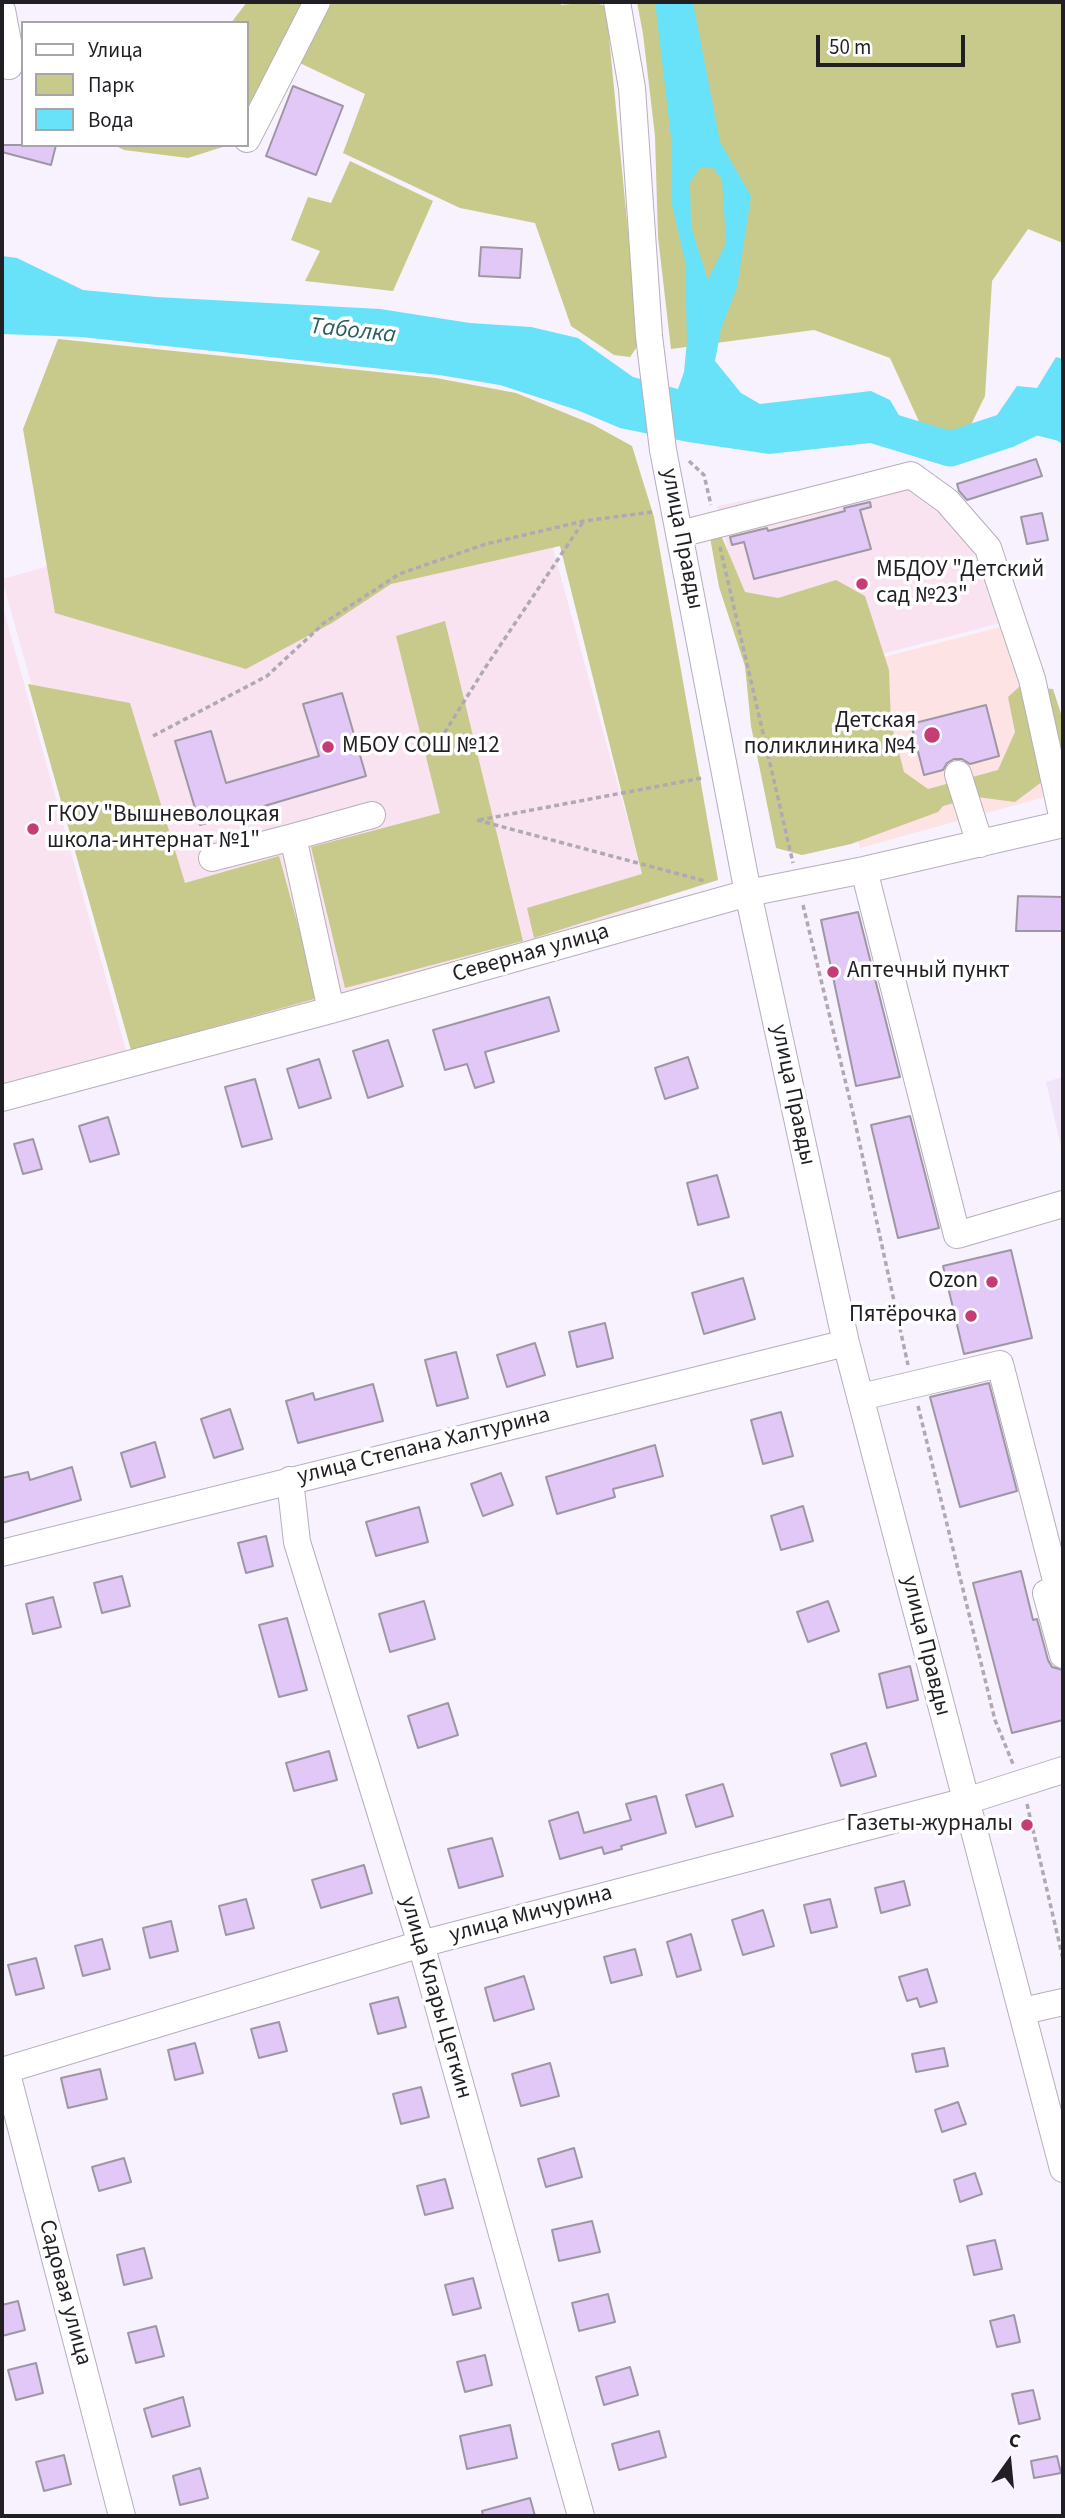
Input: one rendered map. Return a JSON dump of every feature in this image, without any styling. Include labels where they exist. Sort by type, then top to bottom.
[{"type":"street","points":[[248,137],[317,2]]},
{"type":"street","name":"улица Правды","points":[[617,2],[632,88],[644,278],[674,454],[678,521],[748,893],[846,1343],[1063,2169]]},
{"type":"street","points":[[2,10],[9,47],[9,66]]},
{"type":"street","points":[[678,521],[715,525],[912,475],[947,501],[988,548],[1032,679],[1063,822]]},
{"type":"street","points":[[958,774],[980,844]]},
{"type":"street","points":[[212,858],[372,815]]},
{"type":"street","name":"Северная улица","points":[[2,1098],[331,1010],[748,893],[980,844],[1063,822]]},
{"type":"street","points":[[293,837],[331,1010]]},
{"type":"street","points":[[864,870],[957,1235],[1063,1205]]},
{"type":"street","name":"улица Степана Халтурина","points":[[2,1553],[846,1343]]},
{"type":"street","points":[[861,1397],[1000,1364],[1061,1587],[1046,1593],[1063,1656]]},
{"type":"street","name":"улица Клары Цеткин","points":[[290,1480],[297,1542],[421,1944],[582,2516]]},
{"type":"street","name":"улица Мичурина","points":[[4,2071],[421,1944],[965,1801],[1063,1770]]},
{"type":"street","points":[[1023,2011],[1063,2002]]},
{"type":"street","name":"Садовая улица","points":[[4,2071],[122,2516]]},
{"type":"path","points":[[674,454],[704,475],[853,1113],[913,1384],[995,1720],[1022,1784],[1063,1959]]},
{"type":"path","points":[[153,736],[268,676],[324,623],[399,574],[486,544],[584,521],[678,521]]},
{"type":"path","points":[[440,740],[584,521]]},
{"type":"path","points":[[709,882],[477,820],[726,773]]},
{"type":"shaded area","name":"МБОУ СОШ №12","points":[[522,435],[652,910],[134,1052],[2,579]]},
{"type":"shaded area","name":"МБДОУ \"Детский сад №23\"","points":[[924,465],[934,501],[970,547],[1008,621],[760,686],[717,506]]},
{"type":"shaded area","name":"ГКОУ \"Вышневолоцкая школа-интернат №1\"","points":[[2,604],[127,1054],[2,1086]]},
{"type":"shaded area","name":"Детская поликлиника №4","points":[[1008,625],[1048,796],[860,848],[814,675]]},
{"type":"shaded area","points":[[1063,1077],[1063,1155],[1046,1082]]},
{"type":"green space","points":[[247,2],[561,2],[561,5],[591,2],[606,6],[639,344],[630,357],[614,355],[571,326],[535,223],[460,208],[343,153],[365,94],[283,55],[248,117],[248,21],[233,21]]},
{"type":"green space","points":[[637,2],[1063,2],[1063,243],[1028,229],[992,281],[985,396],[966,435],[921,426],[890,358],[814,330],[671,349],[658,237],[655,136]]},
{"type":"green space","points":[[118,147],[223,147],[188,158]]},
{"type":"green space","points":[[350,161],[433,201],[393,291],[305,281],[320,251],[291,240],[308,197],[331,203]]},
{"type":"green space","points":[[58,339],[436,378],[516,393],[592,424],[632,446],[654,517],[718,880],[534,938],[527,908],[642,874],[560,546],[391,584],[332,623],[246,669],[55,613],[23,429]]},
{"type":"green space","points":[[718,528],[745,592],[778,598],[836,580],[865,596],[889,670],[891,723],[904,772],[928,789],[998,770],[1015,732],[1008,697],[1020,686],[1053,689],[1063,720],[1063,746],[1043,781],[1015,802],[977,797],[943,806],[938,812],[851,844],[802,855],[776,848],[751,726],[745,666],[719,587],[709,532]]},
{"type":"green space","points":[[445,621],[523,941],[345,988],[311,847],[440,813],[396,636]]},
{"type":"green space","points":[[28,684],[130,703],[185,883],[279,856],[318,998],[131,1050]]},
{"type":"water","points":[[655,2],[693,2],[720,142],[751,196],[737,287],[721,329],[715,361],[741,393],[760,404],[871,391],[890,400],[900,417],[889,441],[769,454],[688,442],[620,428],[577,410],[500,385],[439,375],[81,337],[2,334],[2,256],[17,258],[83,290],[156,297],[380,309],[470,323],[531,327],[578,338],[633,377],[678,389],[684,372],[687,341],[685,261],[672,205],[672,146]],"holes":[[[700,168],[713,168],[722,180],[726,243],[708,280],[691,227],[690,182]]]},
{"type":"water","points":[[1056,357],[1063,359],[1063,445],[1036,423],[995,439],[986,431],[1017,386],[1037,388]]},
{"type":"building","points":[[293,86],[343,106],[316,175],[266,156]]},
{"type":"building","points":[[2,145],[56,147],[51,165],[2,152]]},
{"type":"building","points":[[481,247],[522,249],[520,278],[479,276]]},
{"type":"building","points":[[1036,459],[1042,476],[967,500],[959,491],[957,484]]},
{"type":"building","points":[[870,502],[871,507],[860,510],[871,549],[754,579],[744,542],[732,545],[730,537],[767,528],[768,531]]},
{"type":"building","points":[[1042,513],[1048,540],[1027,544],[1021,517]]},
{"type":"building","points":[[342,693],[366,776],[200,825],[175,741],[211,731],[226,783],[319,756],[303,704]]},
{"type":"building","points":[[986,705],[999,756],[970,764],[962,759],[954,759],[947,763],[943,770],[924,775],[911,724]]},
{"type":"building","points":[[1018,896],[1063,897],[1063,931],[1016,931]]},
{"type":"building","points":[[858,912],[900,1077],[856,1086],[821,920]]},
{"type":"building","points":[[549,997],[559,1031],[485,1052],[494,1082],[475,1088],[467,1064],[445,1070],[433,1030]]},
{"type":"building","points":[[388,1040],[403,1086],[368,1098],[353,1051]]},
{"type":"building","points":[[688,1057],[698,1088],[665,1099],[655,1068]]},
{"type":"building","points":[[319,1059],[331,1098],[299,1108],[287,1069]]},
{"type":"building","points":[[255,1079],[272,1139],[242,1147],[225,1087]]},
{"type":"building","points":[[910,1116],[939,1228],[898,1238],[871,1125]]},
{"type":"building","points":[[108,1117],[119,1154],[90,1162],[79,1126]]},
{"type":"building","points":[[33,1139],[42,1169],[23,1174],[14,1144]]},
{"type":"building","points":[[717,1175],[729,1217],[698,1225],[687,1183]]},
{"type":"building","points":[[1011,1250],[1032,1338],[964,1354],[943,1266]]},
{"type":"building","points":[[743,1278],[755,1319],[704,1334],[692,1293]]},
{"type":"building","points":[[605,1323],[613,1358],[577,1367],[569,1332]]},
{"type":"building","points":[[535,1343],[545,1375],[507,1387],[497,1355]]},
{"type":"building","points":[[456,1352],[468,1398],[437,1406],[425,1360]]},
{"type":"building","points":[[989,1383],[1017,1491],[960,1507],[930,1397]]},
{"type":"building","points":[[373,1384],[383,1421],[298,1443],[286,1401],[313,1393],[315,1400]]},
{"type":"building","points":[[230,1409],[243,1449],[214,1458],[201,1419]]},
{"type":"building","points":[[781,1412],[793,1456],[763,1464],[751,1420]]},
{"type":"building","points":[[155,1442],[165,1477],[131,1487],[121,1453]]},
{"type":"building","points":[[655,1445],[663,1476],[613,1489],[615,1497],[557,1514],[546,1477]]},
{"type":"building","points":[[72,1467],[81,1500],[2,1523],[2,1478],[28,1472],[30,1480]]},
{"type":"building","points":[[501,1473],[513,1505],[483,1516],[471,1484]]},
{"type":"building","points":[[803,1506],[813,1541],[781,1550],[771,1516]]},
{"type":"building","points":[[419,1507],[428,1542],[376,1556],[366,1522]]},
{"type":"building","points":[[266,1536],[273,1566],[246,1573],[238,1543]]},
{"type":"building","points":[[1021,1571],[1033,1620],[1037,1619],[1048,1660],[1052,1667],[1063,1670],[1063,1720],[1012,1733],[973,1583]]},
{"type":"building","points":[[122,1576],[130,1606],[102,1613],[94,1583]]},
{"type":"building","points":[[53,1597],[61,1627],[33,1634],[26,1604]]},
{"type":"building","points":[[424,1601],[435,1639],[390,1652],[379,1614]]},
{"type":"building","points":[[828,1601],[839,1631],[808,1642],[797,1612]]},
{"type":"building","points":[[287,1618],[307,1690],[279,1697],[259,1625]]},
{"type":"building","points":[[910,1666],[918,1700],[887,1708],[879,1674]]},
{"type":"building","points":[[448,1703],[458,1735],[418,1748],[408,1716]]},
{"type":"building","points":[[866,1743],[876,1776],[841,1786],[831,1754]]},
{"type":"building","points":[[329,1751],[337,1780],[294,1791],[286,1763]]},
{"type":"building","points":[[723,1784],[733,1816],[696,1827],[686,1795]]},
{"type":"building","points":[[656,1796],[666,1833],[621,1846],[622,1849],[604,1854],[602,1847],[560,1859],[549,1821],[578,1812],[584,1833],[631,1820],[626,1804]]},
{"type":"building","points":[[492,1838],[503,1876],[459,1888],[448,1849]]},
{"type":"building","points":[[364,1865],[372,1893],[321,1908],[312,1880]]},
{"type":"building","points":[[904,1881],[910,1905],[881,1913],[875,1888]]},
{"type":"building","points":[[246,1899],[254,1928],[226,1935],[219,1906]]},
{"type":"building","points":[[830,1899],[837,1927],[811,1933],[804,1905]]},
{"type":"building","points":[[763,1910],[774,1946],[743,1955],[732,1920]]},
{"type":"building","points":[[171,1921],[178,1951],[150,1958],[143,1928]]},
{"type":"building","points":[[691,1934],[701,1970],[677,1977],[667,1942]]},
{"type":"building","points":[[102,1939],[110,1969],[83,1976],[75,1946]]},
{"type":"building","points":[[635,1949],[642,1975],[611,1983],[604,1957]]},
{"type":"building","points":[[36,1958],[44,1988],[16,1995],[8,1965]]},
{"type":"building","points":[[927,1969],[937,2002],[920,2007],[917,1998],[907,2001],[899,1977]]},
{"type":"building","points":[[524,1976],[534,2009],[494,2021],[485,1988]]},
{"type":"building","points":[[398,1997],[406,2027],[378,2034],[370,2004]]},
{"type":"building","points":[[279,2022],[287,2051],[259,2058],[251,2029]]},
{"type":"building","points":[[195,2043],[203,2073],[175,2080],[168,2050]]},
{"type":"building","points":[[944,2048],[948,2066],[916,2072],[912,2054]]},
{"type":"building","points":[[550,2063],[559,2096],[521,2106],[512,2074]]},
{"type":"building","points":[[100,2069],[107,2099],[68,2108],[61,2078]]},
{"type":"building","points":[[421,2087],[429,2117],[401,2124],[393,2094]]},
{"type":"building","points":[[958,2102],[966,2124],[942,2132],[935,2110]]},
{"type":"building","points":[[574,2148],[582,2177],[546,2187],[538,2159]]},
{"type":"building","points":[[124,2158],[131,2182],[99,2191],[92,2167]]},
{"type":"building","points":[[975,2173],[982,2194],[960,2202],[954,2180]]},
{"type":"building","points":[[445,2179],[453,2208],[425,2215],[417,2186]]},
{"type":"building","points":[[592,2221],[600,2252],[559,2261],[552,2230]]},
{"type":"building","points":[[995,2240],[1002,2269],[974,2275],[967,2246]]},
{"type":"building","points":[[144,2248],[152,2278],[124,2285],[117,2255]]},
{"type":"building","points":[[473,2278],[481,2308],[453,2315],[445,2285]]},
{"type":"building","points":[[608,2294],[615,2322],[579,2331],[572,2303]]},
{"type":"building","points":[[18,2301],[25,2330],[2,2336],[2,2305]]},
{"type":"building","points":[[1014,2315],[1020,2342],[997,2347],[990,2321]]},
{"type":"building","points":[[156,2326],[164,2356],[136,2363],[128,2333]]},
{"type":"building","points":[[485,2355],[492,2385],[465,2392],[457,2362]]},
{"type":"building","points":[[36,2363],[43,2393],[16,2400],[8,2370]]},
{"type":"building","points":[[630,2367],[638,2395],[604,2405],[596,2377]]},
{"type":"building","points":[[1033,2390],[1040,2419],[1019,2424],[1012,2394]]},
{"type":"building","points":[[183,2397],[190,2426],[152,2437],[144,2409]]},
{"type":"building","points":[[510,2425],[517,2458],[467,2469],[460,2436]]},
{"type":"building","points":[[659,2431],[666,2457],[619,2470],[612,2444]]},
{"type":"building","points":[[64,2455],[71,2484],[44,2491],[36,2462]]},
{"type":"building","points":[[1057,2456],[1061,2473],[1034,2478],[1031,2461]]},
{"type":"building","points":[[200,2468],[208,2498],[180,2505],[173,2476]]},
{"type":"building","points":[[530,2498],[535,2516],[483,2516],[482,2511]]},
{"type":"waterway","name":"Таболка","points":[[848,422],[858,421],[950,449],[1008,430],[1036,417],[1063,424]]},
{"type":"place","name":"МБДОУ \"Детский сад №23\"","points":[[862,584]]},
{"type":"place","name":"Детская поликлиника №4","points":[[932,735]]},
{"type":"place","name":"МБОУ СОШ №12","points":[[328,747]]},
{"type":"place","name":"ГКОУ \"Вышневолоцкая школа-интернат №1\"","points":[[33,829]]},
{"type":"place","name":"Аптечный пункт","points":[[833,972]]},
{"type":"place","name":"Ozon","points":[[992,1282]]},
{"type":"place","name":"Пятёрочка","points":[[971,1316]]},
{"type":"place","name":"Газеты-журналы","points":[[1027,1825]]}]
